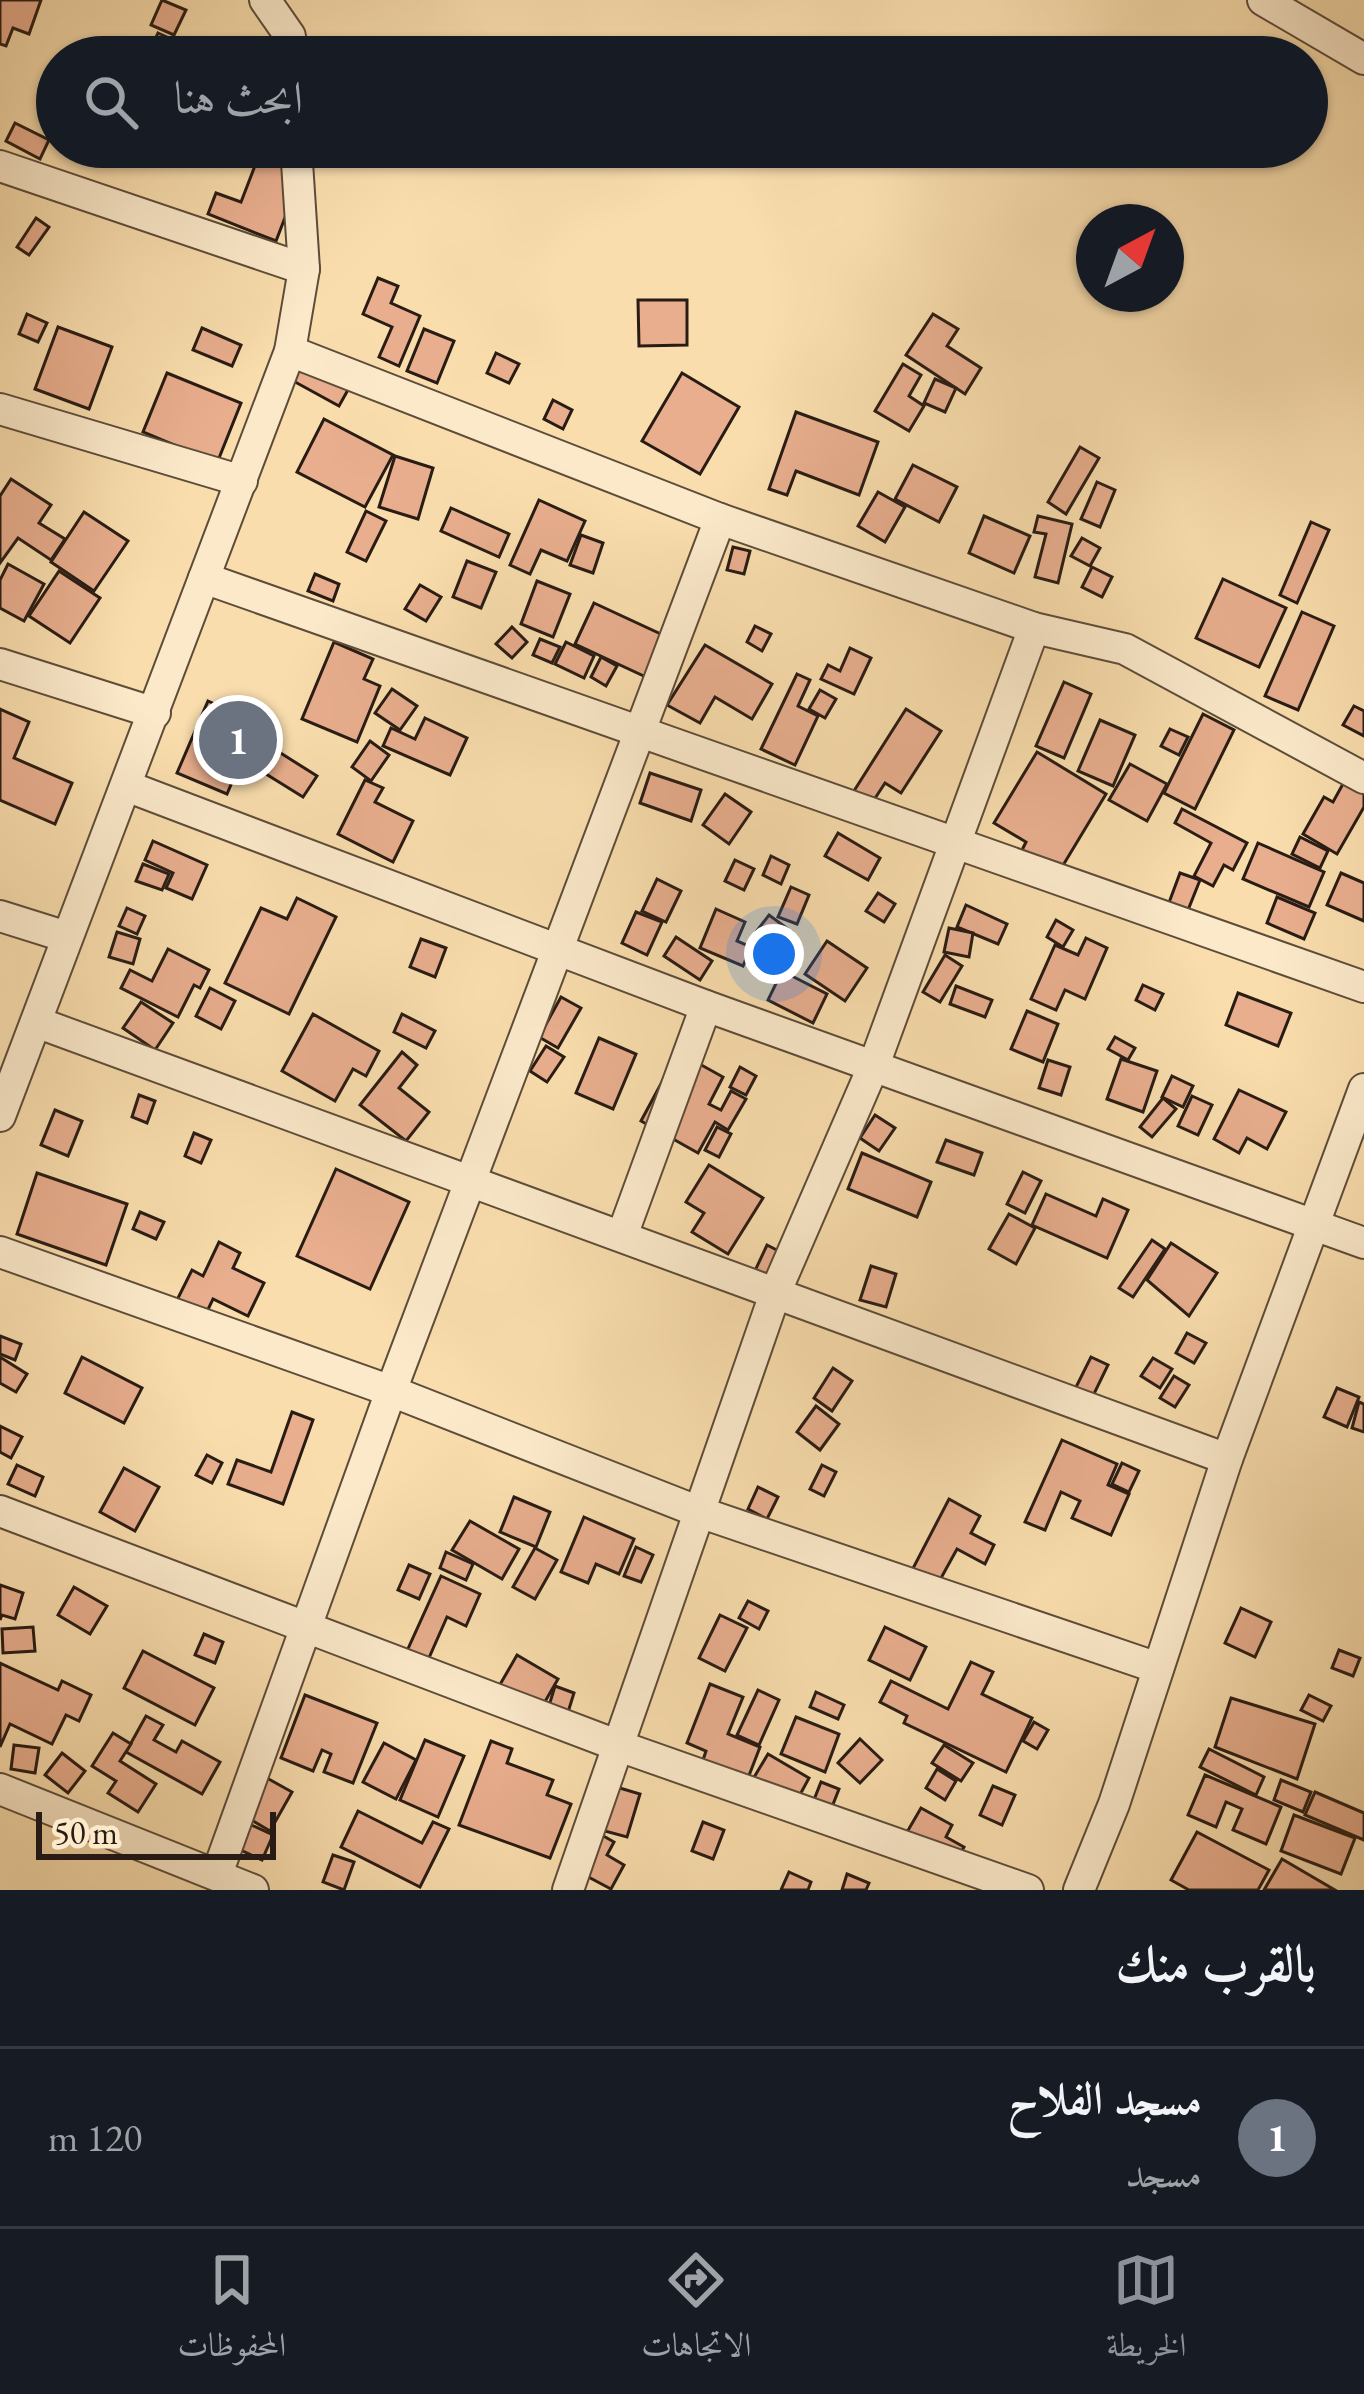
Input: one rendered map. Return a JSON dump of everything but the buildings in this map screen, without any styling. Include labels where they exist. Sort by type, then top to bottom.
[{"type":"street","points":[[265,0],[290,36]]},
{"type":"street","points":[[1264,0],[1325,36]]},
{"type":"street","points":[[1328,38],[1364,59]]},
{"type":"street","points":[[0,166],[304,268]]},
{"type":"street","points":[[0,1116],[129,787],[290,350],[304,268],[297,168]]},
{"type":"street","points":[[290,350],[720,519],[1034,628],[1125,649],[1364,778]]},
{"type":"street","points":[[0,409],[242,481]]},
{"type":"street","points":[[217,1874],[303,1627],[720,519]]},
{"type":"street","points":[[204,578],[1364,987]]},
{"type":"street","points":[[568,1890],[776,1291],[874,1065],[1034,628]]},
{"type":"street","points":[[0,664],[155,713]]},
{"type":"street","points":[[129,787],[706,1006],[1364,1243]]},
{"type":"street","points":[[0,916],[67,938]]},
{"type":"street","points":[[623,1233],[706,1006]]},
{"type":"street","points":[[36,1022],[623,1233],[1227,1459]]},
{"type":"street","points":[[1078,1890],[1114,1804],[1227,1459],[1364,1089]]},
{"type":"street","points":[[0,1252],[391,1391],[702,1513],[1157,1668]]},
{"type":"street","points":[[0,1511],[619,1746],[1028,1890]]},
{"type":"street","points":[[0,1790],[253,1890]]},
{"type":"place","name":"مسجد الفلاح","points":[[238,740]]}]
